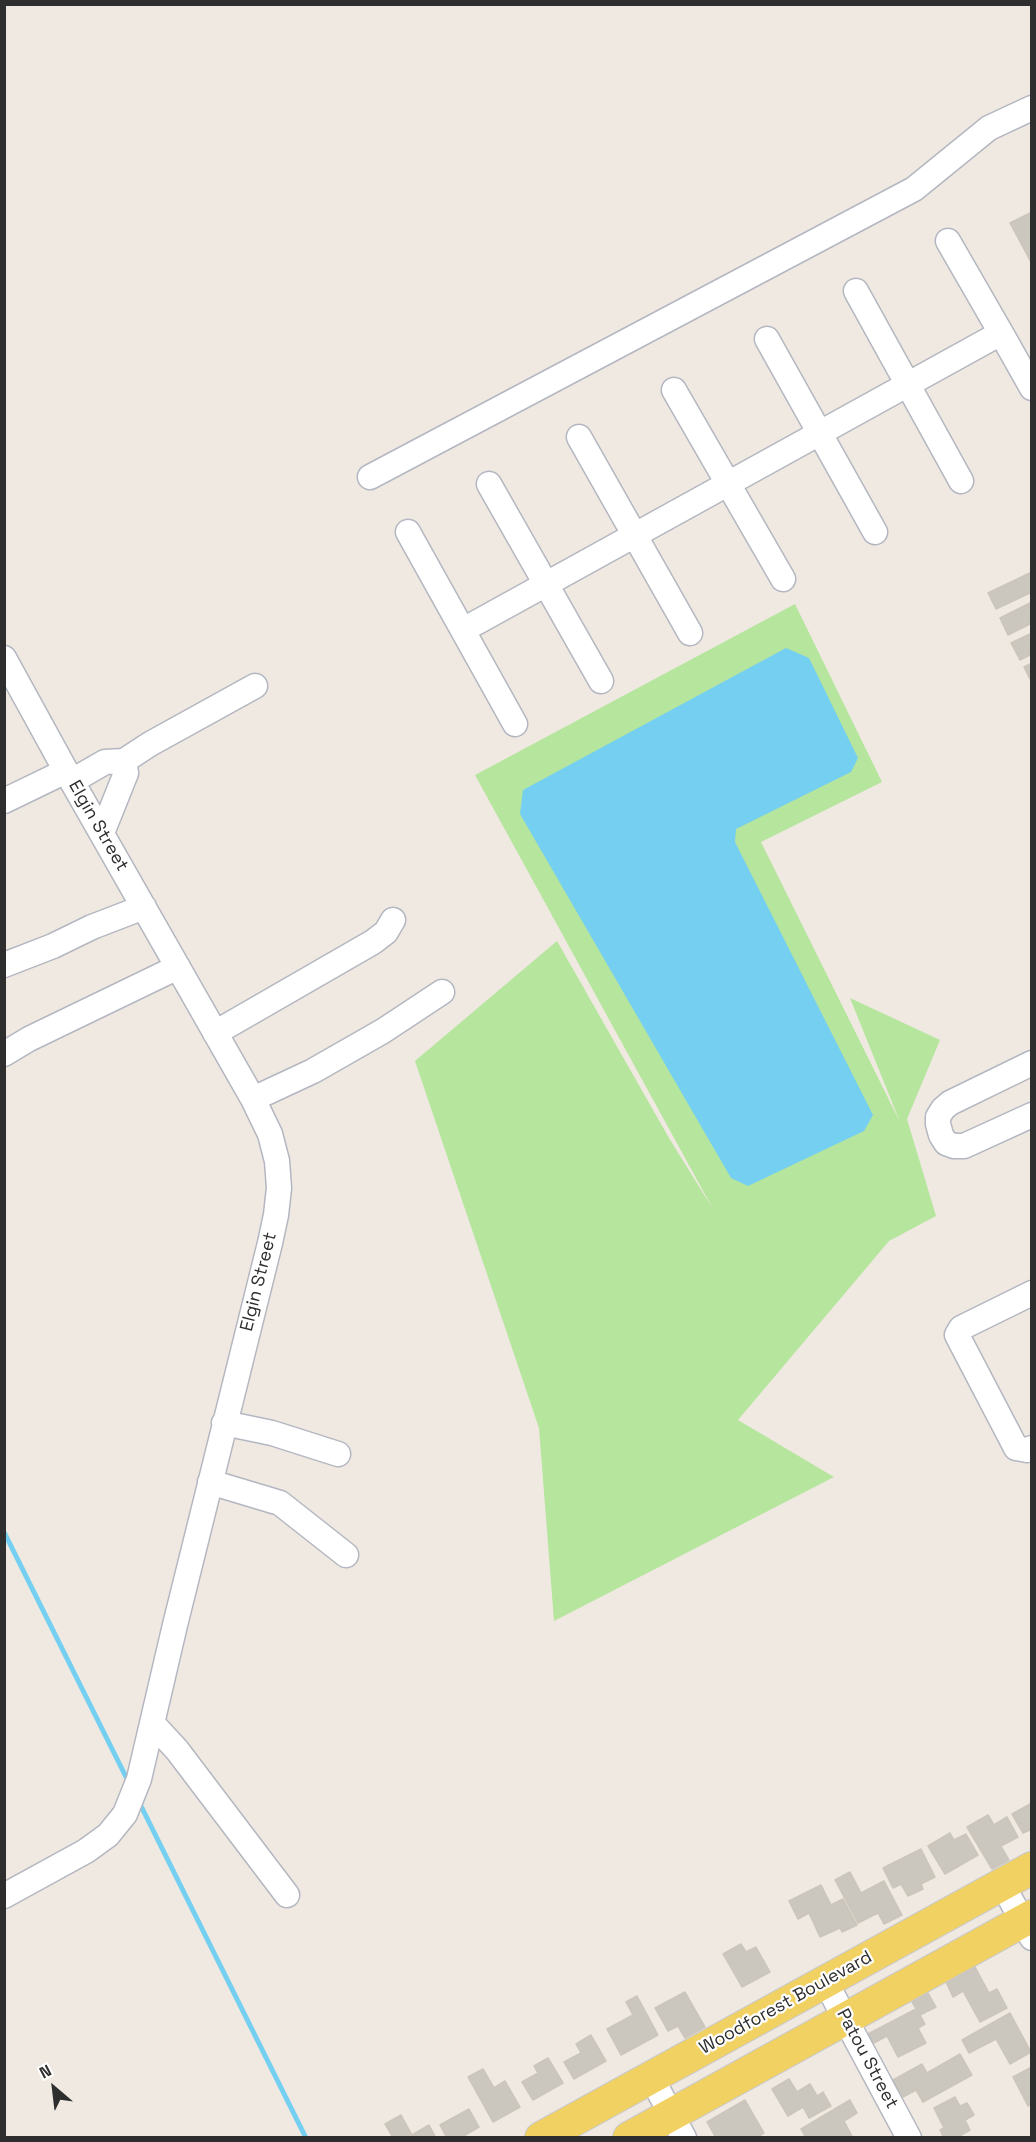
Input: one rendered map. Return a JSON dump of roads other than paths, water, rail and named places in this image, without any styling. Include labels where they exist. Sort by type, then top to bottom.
[{"type":"main road","name":"Woodforest Boulevard","points":[[541,2138],[1032,1868]]},
{"type":"main road","points":[[629,2138],[678,2126],[845,2019],[1028,1925]]},
{"type":"street","points":[[370,477],[914,189],[989,128],[1032,108]]},
{"type":"street","points":[[948,241],[1032,388]]},
{"type":"street","points":[[856,291],[961,481]]},
{"type":"street","points":[[463,630],[1001,333]]},
{"type":"street","points":[[767,339],[875,532]]},
{"type":"street","points":[[674,390],[783,579]]},
{"type":"street","points":[[579,437],[690,633]]},
{"type":"street","points":[[489,484],[601,681]]},
{"type":"street","points":[[408,532],[515,724]]},
{"type":"street","name":"Elgin Street","points":[[4,658],[253,1099],[270,1134],[277,1161],[279,1188],[270,1243],[210,1482],[140,1779],[125,1814],[108,1835],[86,1851],[4,1896]]},
{"type":"street","points":[[4,801],[105,762],[124,761],[150,744],[255,686]]},
{"type":"street","points":[[102,833],[126,773],[124,761]]},
{"type":"street","points":[[4,965],[53,946],[92,927],[144,908]]},
{"type":"street","points":[[215,1033],[373,942],[386,932],[393,921]]},
{"type":"street","points":[[4,1054],[29,1039],[178,967]]},
{"type":"street","points":[[253,1099],[313,1071],[383,1031],[442,992]]},
{"type":"street","points":[[1032,1063],[950,1103],[938,1117],[938,1124],[941,1136],[946,1143],[964,1146],[1032,1115]]},
{"type":"street","points":[[1032,1293],[961,1328],[957,1335],[1016,1448],[1028,1450],[1032,1448]]},
{"type":"street","points":[[225,1423],[272,1433],[338,1454]]},
{"type":"street","points":[[210,1482],[280,1503],[346,1555]]},
{"type":"street","points":[[153,1724],[177,1750],[287,1895]]},
{"type":"street","points":[[1002,1884],[1028,1925]]},
{"type":"street","name":"Patou Street","points":[[825,1981],[909,2138]]},
{"type":"street","points":[[651,2077],[678,2126]]},
{"type":"water","points":[[786,648],[809,658],[858,758],[851,772],[736,829],[735,842],[873,1115],[864,1131],[748,1186],[731,1178],[520,814],[523,790]]},
{"type":"waterway","points":[[4,1532],[129,1783]]},
{"type":"waterway","points":[[139,1802],[306,2138]]}]
